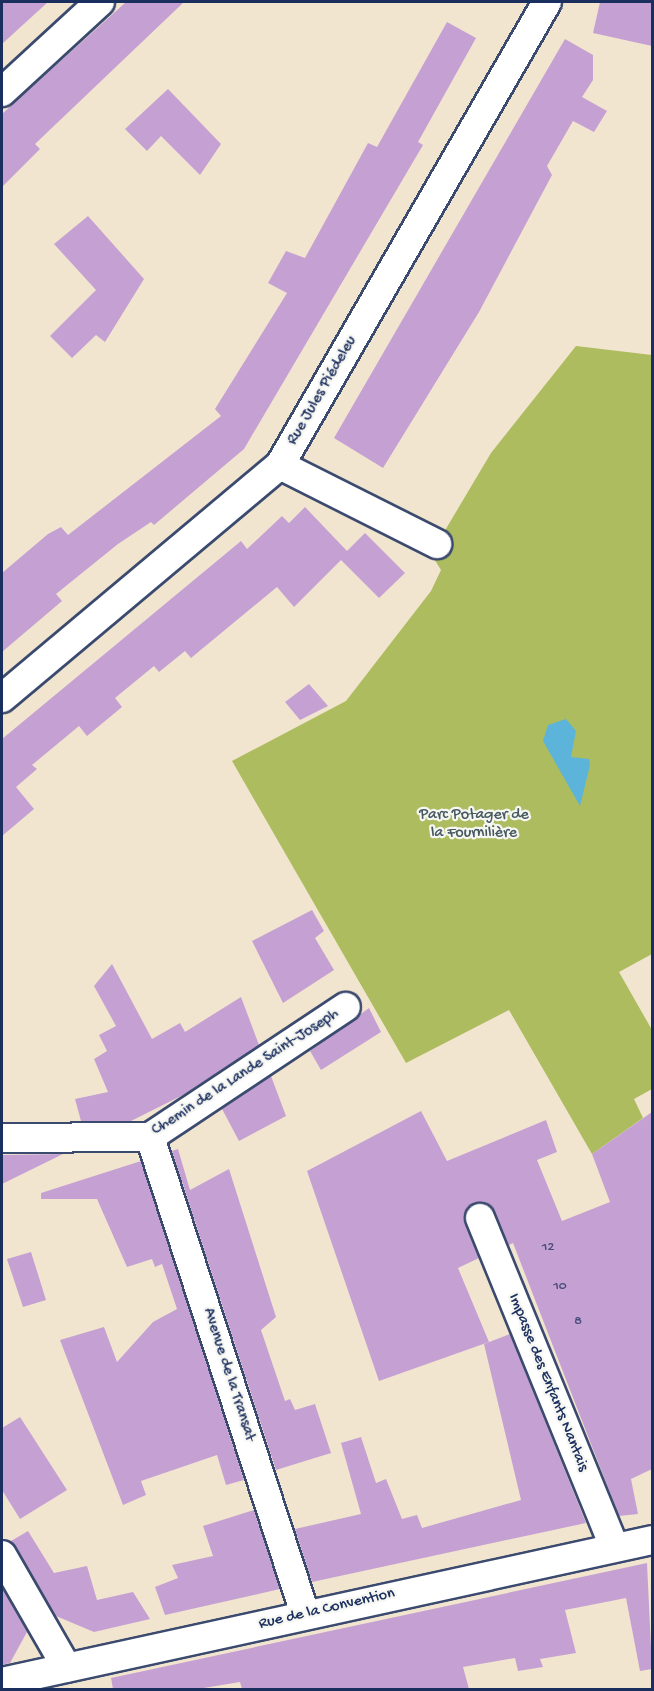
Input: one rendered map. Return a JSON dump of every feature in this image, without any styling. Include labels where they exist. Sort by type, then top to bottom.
[{"type":"street","points":[[2,92],[100,2]]},
{"type":"street","name":"Rue Jules Piédeleu","points":[[2,698],[280,465],[547,2]]},
{"type":"street","points":[[280,465],[437,544]]},
{"type":"street","name":"Chemin de la Lande Saint-Joseph","points":[[2,1138],[150,1137],[346,1007]]},
{"type":"street","name":"Avenue de la Transat","points":[[150,1137],[305,1614]]},
{"type":"street","name":"Impasse des Enfants Nantais","points":[[480,1218],[614,1547]]},
{"type":"street","name":"Rue de la Convention","points":[[2,1682],[652,1540]]},
{"type":"street","points":[[2,1554],[67,1668]]},
{"type":"green space","name":"Parc Potager de la Fournilière","points":[[576,346],[652,355],[652,954],[619,972],[652,1030],[652,1089],[634,1099],[643,1118],[592,1154],[509,1010],[406,1063],[232,761],[346,701],[431,591],[441,570],[431,554],[491,453]]},
{"type":"water","points":[[566,719],[576,731],[571,757],[589,759],[590,765],[580,806],[543,741],[548,725]]},
{"type":"building","points":[[2,2],[48,2],[2,44]]},
{"type":"building","points":[[126,2],[184,2],[35,144],[40,149],[2,187],[2,114]]},
{"type":"building","points":[[600,2],[651,2],[652,46],[593,33]]},
{"type":"building","points":[[447,22],[476,38],[418,142],[423,145],[244,449],[154,525],[151,522],[118,544],[56,594],[62,601],[2,652],[2,573],[48,534],[61,527],[68,535],[221,416],[215,409],[287,293],[268,283],[286,251],[305,258],[368,143],[377,147]]},
{"type":"building","points":[[565,39],[593,55],[593,80],[582,97],[607,111],[594,132],[573,121],[547,166],[552,175],[479,312],[383,468],[334,438]]},
{"type":"building","points":[[168,89],[221,144],[200,175],[161,136],[147,151],[125,129]]},
{"type":"building","points":[[88,216],[144,279],[105,342],[96,335],[72,358],[50,336],[96,290],[54,244]]},
{"type":"building","points":[[305,507],[347,551],[365,533],[405,573],[379,598],[341,560],[294,607],[277,587],[191,658],[185,651],[159,672],[154,666],[115,698],[122,707],[87,736],[79,726],[32,765],[37,769],[16,787],[34,809],[2,836],[2,739],[241,541],[247,549],[282,516],[289,523]]},
{"type":"building","points":[[309,684],[328,706],[300,720],[285,702]]},
{"type":"building","points":[[312,910],[324,931],[315,938],[334,970],[283,1003],[252,941]]},
{"type":"building","points":[[112,964],[152,1039],[180,1023],[185,1032],[241,997],[259,1045],[183,1095],[131,1121],[81,1121],[75,1099],[108,1092],[94,1059],[107,1051],[99,1035],[116,1026],[94,986]]},
{"type":"building","points":[[369,1008],[381,1032],[321,1070],[310,1051]]},
{"type":"building","points":[[271,1076],[286,1116],[239,1141],[222,1109]]},
{"type":"building","points":[[421,1111],[447,1161],[546,1120],[557,1152],[537,1160],[562,1221],[610,1202],[592,1154],[652,1112],[652,1469],[631,1479],[638,1514],[619,1516],[513,1243],[509,1245],[490,1205],[474,1203],[467,1208],[465,1224],[479,1258],[458,1268],[489,1342],[379,1381],[307,1171]]},
{"type":"building","points":[[178,1149],[190,1190],[229,1169],[276,1317],[261,1330],[285,1401],[290,1399],[295,1410],[315,1404],[331,1453],[276,1470],[172,1151]]},
{"type":"building","points":[[63,1154],[2,1184],[2,1155]]},
{"type":"building","points":[[141,1161],[244,1480],[226,1485],[217,1455],[141,1481],[146,1495],[123,1505],[60,1340],[104,1327],[117,1362],[153,1322],[177,1309],[162,1264],[155,1267],[152,1259],[127,1267],[97,1199],[41,1199],[41,1193]]},
{"type":"building","points":[[31,1252],[46,1300],[23,1307],[7,1259]]},
{"type":"building","points":[[510,1334],[586,1523],[312,1582],[295,1529],[361,1514],[341,1443],[361,1437],[376,1483],[386,1479],[402,1519],[417,1515],[422,1528],[521,1500],[484,1344]]},
{"type":"building","points":[[20,1417],[67,1490],[20,1519],[2,1490],[2,1428]]},
{"type":"building","points":[[254,1510],[280,1589],[165,1615],[155,1587],[178,1578],[172,1565],[213,1556],[203,1526]]},
{"type":"building","points":[[28,1531],[54,1573],[87,1566],[97,1600],[133,1592],[150,1619],[94,1632],[56,1616],[11,1541]]},
{"type":"building","points":[[647,1563],[652,1669],[640,1671],[626,1598],[565,1610],[576,1653],[540,1659],[543,1667],[518,1671],[515,1658],[463,1667],[469,1689],[242,1689],[240,1682],[198,1689],[113,1689],[111,1678]]},
{"type":"building","points":[[2,1587],[27,1632],[10,1663],[2,1665]]}]
